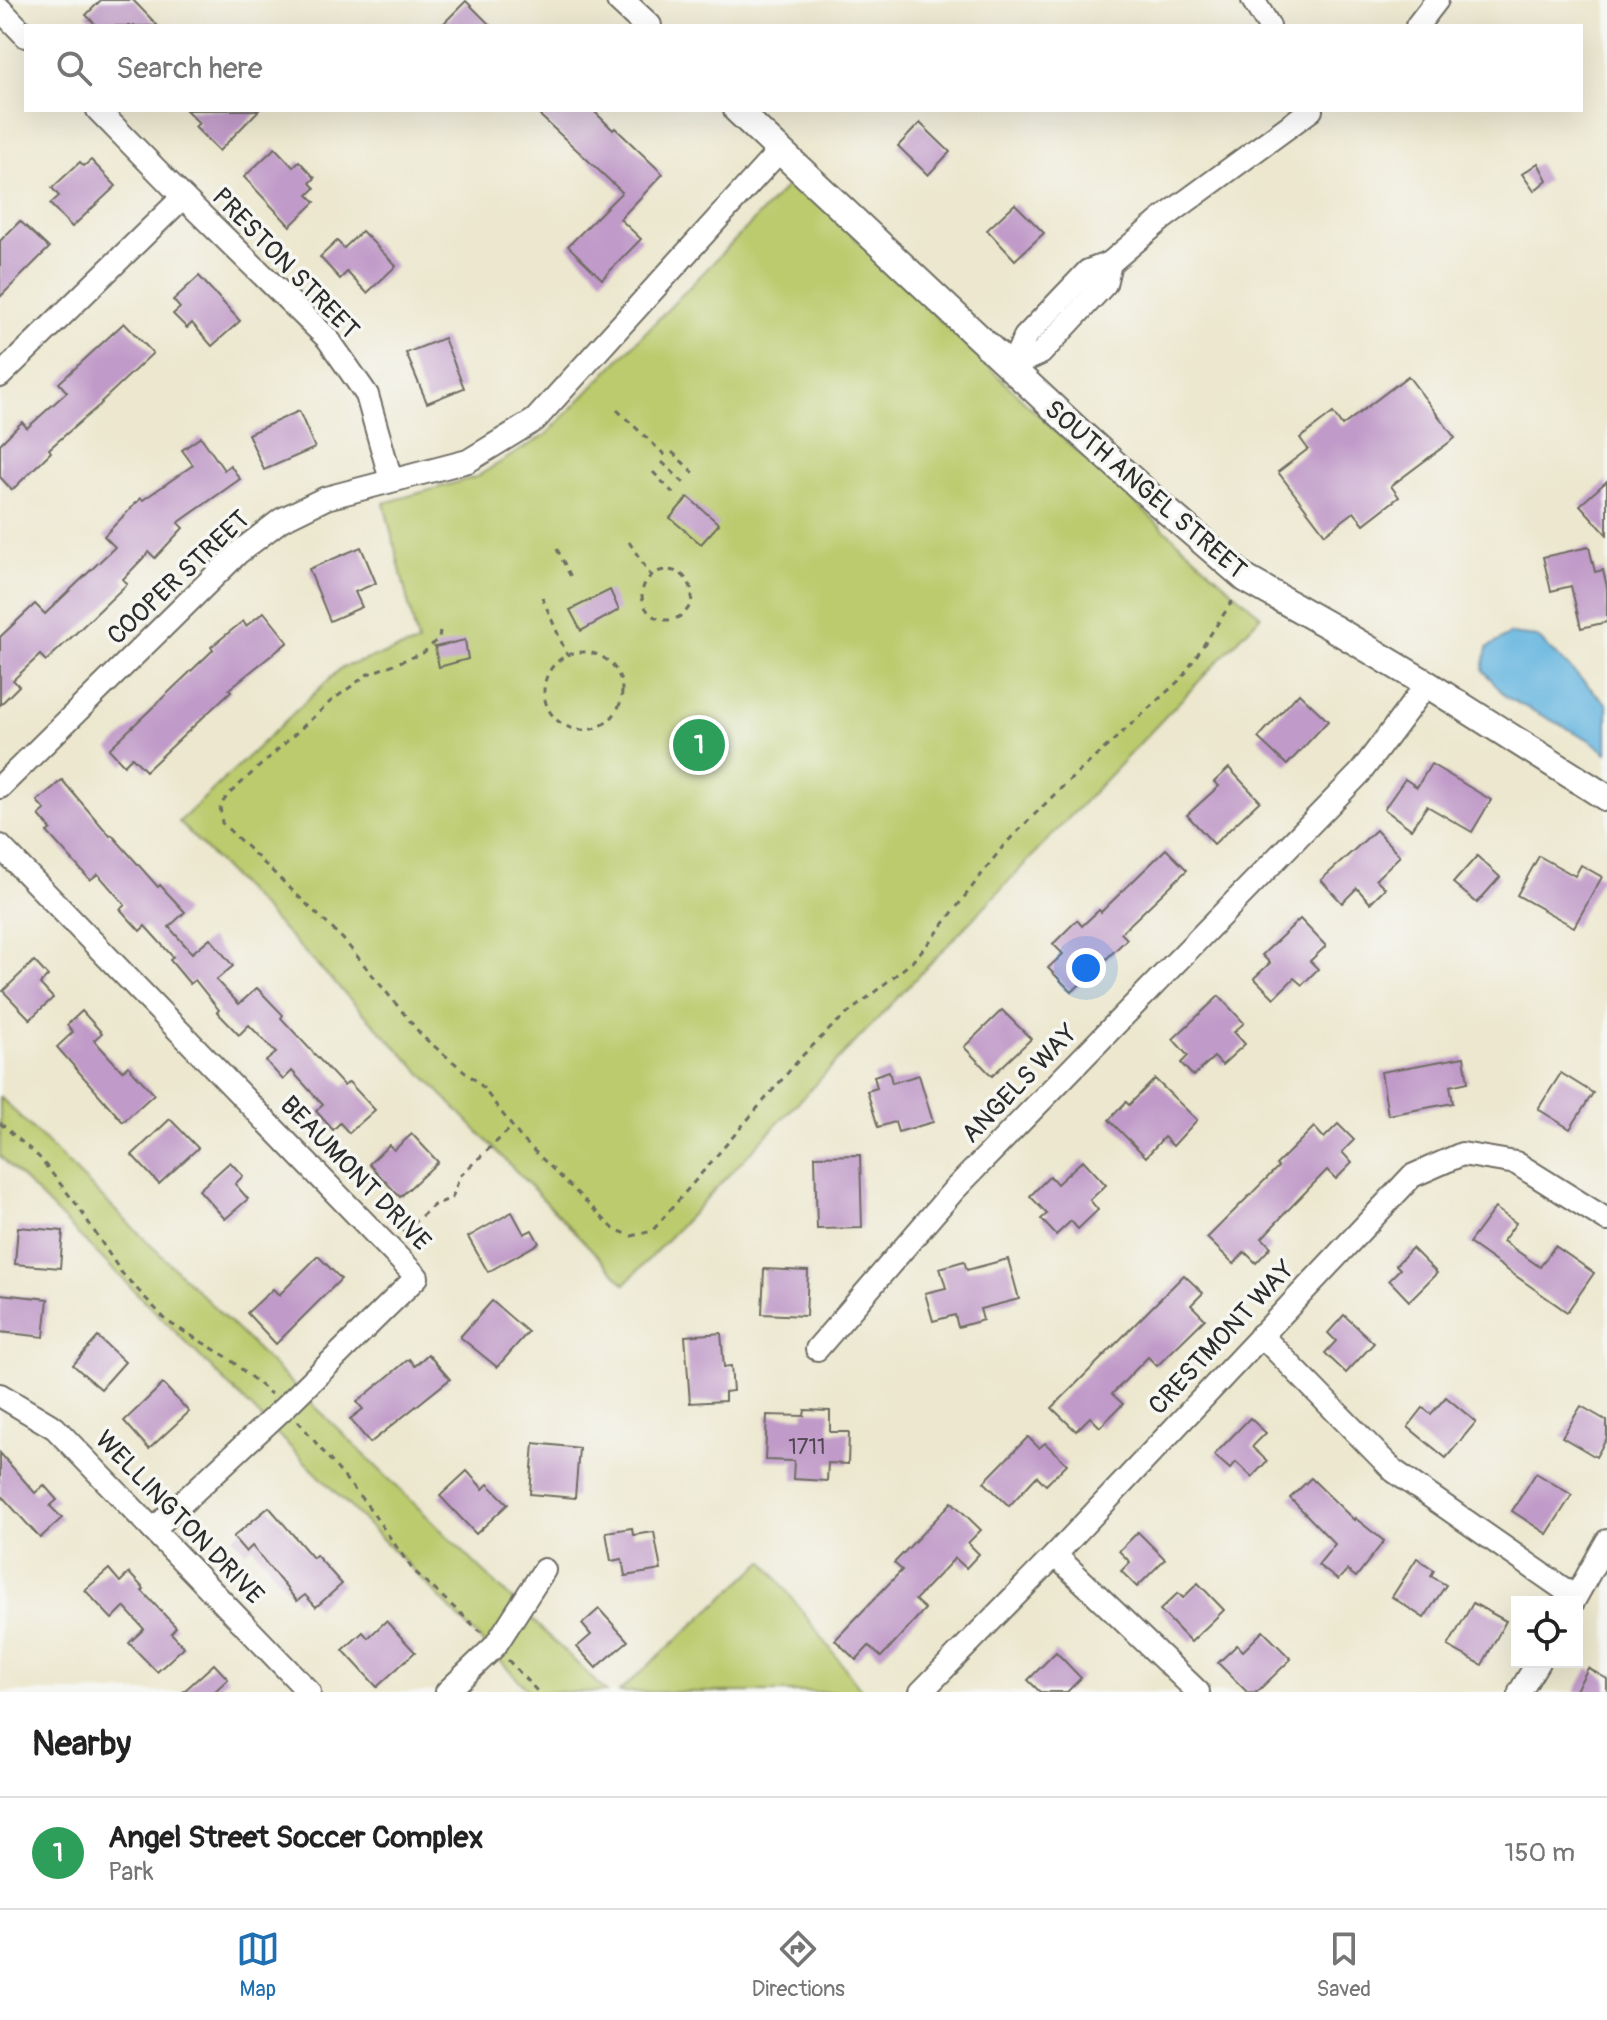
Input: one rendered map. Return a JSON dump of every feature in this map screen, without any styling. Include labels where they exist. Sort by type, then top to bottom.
[{"type":"street","points":[[620,0],[646,24]]},
{"type":"street","points":[[1253,0],[1268,24]]},
{"type":"street","points":[[1419,24],[1437,0]]},
{"type":"street","points":[[0,9],[24,34]]},
{"type":"street","name":"PRESTON STREET","points":[[100,112],[328,339],[367,395],[391,480]]},
{"type":"street","name":"SOUTH ANGEL STREET","points":[[739,112],[1159,504],[1246,579],[1427,684],[1607,798]]},
{"type":"street","points":[[1011,367],[1025,337],[1088,271],[1110,263],[1162,219],[1308,112]]},
{"type":"street","name":"COOPER STREET","points":[[0,787],[238,553],[281,520],[326,498],[468,461],[535,420],[780,150]]},
{"type":"street","points":[[0,376],[183,197]]},
{"type":"street","name":"ANGELS WAY","points":[[817,1349],[954,1190],[1360,773],[1427,684]]},
{"type":"street","name":"BEAUMONT DRIVE","points":[[0,846],[417,1277],[286,1406],[153,1530]]},
{"type":"street","name":"CRESTMONT WAY","points":[[921,1692],[1055,1555],[1412,1176],[1462,1154],[1516,1163],[1607,1220]]},
{"type":"street","points":[[1261,1335],[1394,1471],[1568,1596]]},
{"type":"street","name":"WELLINGTON DRIVE","points":[[0,1395],[55,1428],[309,1692]]},
{"type":"street","points":[[1576,1596],[1607,1541]]},
{"type":"street","points":[[1055,1555],[1198,1692]]},
{"type":"street","points":[[447,1692],[495,1646],[544,1570]]},
{"type":"street","points":[[1520,1692],[1534,1668]]},
{"type":"path","points":[[617,410],[667,457]]},
{"type":"path","points":[[672,452],[695,474]]},
{"type":"path","points":[[662,462],[685,484]]},
{"type":"path","points":[[653,472],[675,495]]},
{"type":"path","points":[[629,542],[651,576]]},
{"type":"path","points":[[557,549],[573,581]]},
{"type":"path","points":[[667,570],[687,580],[692,596],[690,605],[680,616],[663,620],[649,613],[644,605],[642,588],[651,576],[667,570]]},
{"type":"path","points":[[542,597],[567,655]]},
{"type":"path","points":[[440,631],[439,638],[423,653],[368,674],[330,702],[228,795],[220,806],[222,823],[343,939],[423,1037],[480,1084],[521,1138],[614,1229],[632,1236],[652,1231],[803,1055],[836,1023],[912,962],[1004,845],[1059,790],[1182,678],[1233,600]]},
{"type":"path","points":[[594,653],[606,660],[619,676],[622,690],[620,703],[604,725],[582,731],[569,728],[557,721],[546,706],[543,693],[545,679],[551,667],[567,655],[594,653]]},
{"type":"path","points":[[0,1123],[39,1157],[77,1205],[121,1272],[168,1322],[227,1357],[275,1397]]},
{"type":"path","points":[[398,1236],[434,1205],[452,1198],[460,1176],[513,1126]]},
{"type":"path","points":[[296,1418],[367,1505],[413,1570],[486,1637]]},
{"type":"path","points":[[506,1657],[538,1692]]},
{"type":"green space","points":[[794,179],[1057,433],[1261,616],[625,1284],[179,822],[341,668],[418,643],[384,503],[476,477],[547,434]]},
{"type":"green space","points":[[0,1097],[606,1692],[530,1692],[413,1570],[0,1156]]},
{"type":"green space","points":[[764,1561],[863,1692],[619,1692]]},
{"type":"water","points":[[1510,634],[1537,637],[1607,704],[1607,753],[1590,740],[1506,697],[1483,670],[1487,648]]},
{"type":"building","points":[[101,0],[133,0],[156,24],[95,24],[86,15]]},
{"type":"building","points":[[466,1],[489,24],[443,24]]},
{"type":"building","points":[[188,112],[257,112],[219,151],[195,127],[199,123]]},
{"type":"building","points":[[536,112],[595,112],[663,174],[620,219],[641,239],[602,279],[568,246],[622,192]]},
{"type":"building","points":[[920,123],[950,152],[928,175],[898,146]]},
{"type":"building","points":[[275,148],[293,167],[299,161],[315,178],[310,183],[315,188],[308,195],[315,202],[290,226],[244,177]]},
{"type":"building","points":[[91,160],[116,186],[72,227],[50,204],[59,196],[52,188],[80,162],[84,166]]},
{"type":"building","points":[[1538,163],[1547,180],[1534,191],[1522,174]]},
{"type":"building","points":[[1015,204],[1044,233],[1015,260],[987,230]]},
{"type":"building","points":[[20,221],[49,248],[0,297],[0,241]]},
{"type":"building","points":[[362,231],[396,266],[367,293],[347,272],[340,279],[320,257],[337,241],[344,248]]},
{"type":"building","points":[[199,276],[240,321],[212,346],[192,323],[187,328],[173,314],[180,308],[173,300]]},
{"type":"building","points":[[124,323],[153,353],[49,449],[51,452],[12,490],[0,477],[0,444],[22,422],[27,428],[67,392],[59,383]]},
{"type":"building","points":[[444,338],[464,388],[427,403],[406,353]]},
{"type":"building","points":[[1408,376],[1455,438],[1391,486],[1399,497],[1364,524],[1354,512],[1325,534],[1278,472],[1308,449],[1300,438],[1333,413],[1342,426]]},
{"type":"building","points":[[299,411],[315,448],[264,470],[248,434]]},
{"type":"building","points":[[201,437],[224,470],[230,465],[240,479],[178,523],[183,528],[155,558],[149,552],[123,579],[127,584],[76,633],[46,661],[40,655],[13,680],[19,686],[0,705],[0,637],[35,604],[45,614],[115,547],[104,536],[141,498],[143,500],[193,465],[182,450]]},
{"type":"building","points":[[1607,481],[1607,535],[1580,505]]},
{"type":"building","points":[[688,497],[719,524],[701,544],[670,518]]},
{"type":"building","points":[[361,547],[376,583],[355,592],[362,607],[330,621],[309,569]]},
{"type":"building","points":[[1589,547],[1595,572],[1603,570],[1607,587],[1607,622],[1581,628],[1571,586],[1551,591],[1543,557]]},
{"type":"building","points":[[610,590],[619,610],[581,631],[570,610]]},
{"type":"building","points":[[264,612],[288,642],[229,689],[231,691],[146,771],[132,757],[124,765],[109,749],[213,650],[211,647],[243,621],[246,626]]},
{"type":"building","points":[[465,640],[468,659],[439,667],[435,647]]},
{"type":"building","points":[[1299,693],[1328,721],[1287,765],[1258,738]]},
{"type":"building","points":[[1431,764],[1491,800],[1472,832],[1427,806],[1411,829],[1384,809],[1405,779],[1417,787]]},
{"type":"building","points":[[1229,768],[1260,801],[1214,844],[1187,815],[1219,786],[1214,782]]},
{"type":"building","points":[[62,780],[110,836],[185,912],[169,927],[192,953],[210,938],[233,966],[216,980],[239,1004],[257,988],[344,1086],[349,1082],[375,1110],[349,1133],[340,1123],[333,1130],[316,1111],[323,1105],[292,1071],[283,1080],[266,1061],[276,1053],[249,1025],[239,1035],[217,1012],[219,1010],[195,980],[190,984],[170,960],[173,957],[145,926],[140,931],[120,909],[125,905],[98,874],[90,880],[47,832],[51,829],[39,815],[45,810],[37,801]]},
{"type":"building","points":[[1376,830],[1400,856],[1376,879],[1385,888],[1370,903],[1357,888],[1342,903],[1321,880]]},
{"type":"building","points":[[1166,849],[1187,870],[1121,933],[1127,939],[1072,992],[1048,968],[1063,954],[1053,944],[1077,920],[1082,926],[1099,910],[1101,912]]},
{"type":"building","points":[[1477,856],[1500,877],[1477,903],[1453,883]]},
{"type":"building","points":[[1539,856],[1575,876],[1581,865],[1602,877],[1574,927],[1517,895]]},
{"type":"building","points":[[1300,919],[1326,946],[1310,961],[1318,969],[1302,985],[1294,978],[1274,998],[1254,978],[1270,963],[1262,955]]},
{"type":"building","points":[[34,961],[48,976],[40,984],[53,998],[30,1019],[3,991]]},
{"type":"building","points":[[1219,996],[1244,1023],[1234,1032],[1245,1044],[1222,1065],[1214,1057],[1193,1076],[1181,1063],[1188,1056],[1173,1039]]},
{"type":"building","points":[[1002,1010],[1031,1039],[992,1076],[964,1047]]},
{"type":"building","points":[[82,1011],[102,1033],[94,1040],[122,1071],[128,1066],[154,1094],[123,1122],[57,1047],[73,1032],[67,1025]]},
{"type":"building","points":[[1464,1057],[1468,1082],[1450,1086],[1453,1103],[1388,1115],[1381,1072]]},
{"type":"building","points":[[889,1071],[892,1083],[919,1075],[933,1122],[898,1132],[895,1122],[878,1127],[867,1091],[877,1088],[874,1076]]},
{"type":"building","points":[[1561,1073],[1593,1093],[1570,1129],[1538,1109]]},
{"type":"building","points":[[1155,1079],[1197,1120],[1173,1146],[1164,1137],[1146,1157],[1109,1120]]},
{"type":"building","points":[[170,1119],[198,1148],[159,1184],[132,1155]]},
{"type":"building","points":[[1338,1124],[1354,1140],[1342,1152],[1352,1163],[1336,1179],[1327,1170],[1287,1211],[1262,1238],[1271,1247],[1256,1263],[1245,1252],[1234,1264],[1207,1238],[1314,1127],[1324,1138]]},
{"type":"building","points":[[412,1134],[438,1162],[400,1197],[369,1164],[389,1145],[394,1150]]},
{"type":"building","points":[[860,1155],[862,1228],[817,1229],[815,1156]]},
{"type":"building","points":[[1083,1160],[1106,1185],[1090,1200],[1098,1210],[1078,1229],[1071,1221],[1056,1235],[1041,1219],[1047,1214],[1030,1196],[1050,1176],[1057,1184]]},
{"type":"building","points":[[230,1162],[243,1176],[235,1184],[248,1199],[225,1219],[199,1190]]},
{"type":"building","points":[[1495,1208],[1516,1223],[1503,1241],[1540,1267],[1555,1246],[1594,1273],[1567,1312],[1469,1243]]},
{"type":"building","points":[[512,1212],[524,1234],[532,1230],[539,1243],[488,1272],[468,1237]]},
{"type":"building","points":[[18,1227],[63,1231],[60,1268],[15,1264]]},
{"type":"building","points":[[1412,1248],[1437,1273],[1409,1301],[1389,1280],[1400,1269],[1396,1265]]},
{"type":"building","points":[[318,1256],[341,1279],[276,1344],[247,1313],[273,1289],[279,1295]]},
{"type":"building","points":[[1008,1259],[1019,1299],[980,1309],[983,1320],[958,1327],[955,1315],[933,1321],[925,1293],[946,1288],[940,1268],[964,1261],[967,1270]]},
{"type":"building","points":[[764,1269],[808,1271],[806,1316],[762,1314]]},
{"type":"building","points":[[1184,1275],[1203,1293],[1191,1305],[1205,1319],[1157,1366],[1148,1357],[1112,1394],[1123,1404],[1100,1427],[1090,1417],[1076,1431],[1052,1408]]},
{"type":"building","points":[[0,1294],[48,1299],[44,1337],[0,1332]]},
{"type":"building","points":[[492,1301],[528,1332],[497,1367],[460,1337]]},
{"type":"building","points":[[1344,1315],[1374,1343],[1346,1373],[1325,1353],[1336,1341],[1328,1333]]},
{"type":"building","points":[[721,1333],[724,1367],[731,1366],[733,1391],[725,1392],[725,1401],[690,1403],[685,1336]]},
{"type":"building","points":[[98,1337],[125,1362],[101,1389],[73,1365]]},
{"type":"building","points":[[428,1354],[450,1379],[370,1443],[350,1419],[363,1409],[357,1402],[409,1359],[415,1366]]},
{"type":"building","points":[[163,1384],[189,1412],[149,1449],[124,1421]]},
{"type":"building","points":[[1446,1397],[1476,1422],[1446,1458],[1408,1427],[1423,1408],[1431,1414]]},
{"type":"building","points":[[1581,1406],[1607,1421],[1607,1438],[1596,1457],[1562,1437]]},
{"type":"building","points":[[805,1410],[830,1411],[830,1432],[849,1432],[848,1464],[828,1463],[827,1481],[793,1479],[794,1461],[765,1460],[767,1415],[804,1416]]},
{"type":"building","points":[[1250,1418],[1266,1433],[1252,1447],[1267,1461],[1252,1477],[1236,1462],[1230,1469],[1214,1455]]},
{"type":"building","points":[[1028,1437],[1039,1448],[1045,1443],[1067,1464],[1046,1485],[1037,1476],[1009,1506],[984,1482]]},
{"type":"building","points":[[534,1443],[579,1448],[575,1498],[530,1494]]},
{"type":"building","points":[[0,1453],[35,1493],[44,1485],[57,1500],[50,1506],[62,1518],[40,1538],[0,1494]]},
{"type":"building","points":[[467,1471],[483,1489],[488,1484],[508,1504],[476,1534],[440,1496]]},
{"type":"building","points":[[1536,1473],[1572,1495],[1547,1534],[1512,1511]]},
{"type":"building","points":[[1311,1478],[1354,1520],[1384,1541],[1356,1577],[1347,1570],[1338,1580],[1318,1565],[1335,1544],[1290,1498]]},
{"type":"building","points":[[952,1502],[981,1530],[968,1543],[979,1554],[966,1568],[955,1558],[915,1600],[925,1609],[881,1657],[869,1646],[856,1660],[835,1640],[902,1570],[894,1563]]},
{"type":"building","points":[[269,1507],[313,1558],[316,1555],[342,1584],[316,1607],[305,1595],[297,1601],[252,1546],[246,1552],[233,1537]]},
{"type":"building","points":[[632,1528],[633,1535],[654,1532],[661,1570],[625,1576],[622,1559],[611,1561],[606,1532]]},
{"type":"building","points":[[1138,1532],[1165,1559],[1137,1587],[1121,1571],[1130,1562],[1119,1551]]},
{"type":"building","points":[[1417,1558],[1434,1570],[1431,1576],[1446,1585],[1424,1618],[1392,1597]]},
{"type":"building","points":[[109,1569],[120,1582],[129,1573],[176,1627],[171,1633],[184,1647],[157,1672],[129,1643],[144,1629],[124,1607],[112,1619],[85,1590]]},
{"type":"building","points":[[1198,1583],[1224,1610],[1191,1642],[1160,1610],[1178,1593],[1183,1598]]},
{"type":"building","points":[[1473,1603],[1506,1621],[1482,1665],[1448,1646]]},
{"type":"building","points":[[599,1609],[628,1641],[596,1668],[577,1647],[591,1635],[582,1624]]},
{"type":"building","points":[[386,1621],[415,1652],[377,1687],[343,1650],[363,1632],[368,1638]]},
{"type":"building","points":[[1263,1631],[1291,1659],[1257,1692],[1247,1692],[1218,1663],[1237,1645],[1243,1651]]},
{"type":"building","points":[[1056,1652],[1081,1678],[1067,1692],[1040,1692],[1028,1680]]},
{"type":"building","points":[[214,1664],[228,1679],[214,1692],[183,1692]]},
{"type":"building","points":[[1588,1668],[1607,1679],[1607,1692],[1575,1692]]},
{"type":"place","name":"Angel Street Soccer Complex","points":[[699,745]]}]
